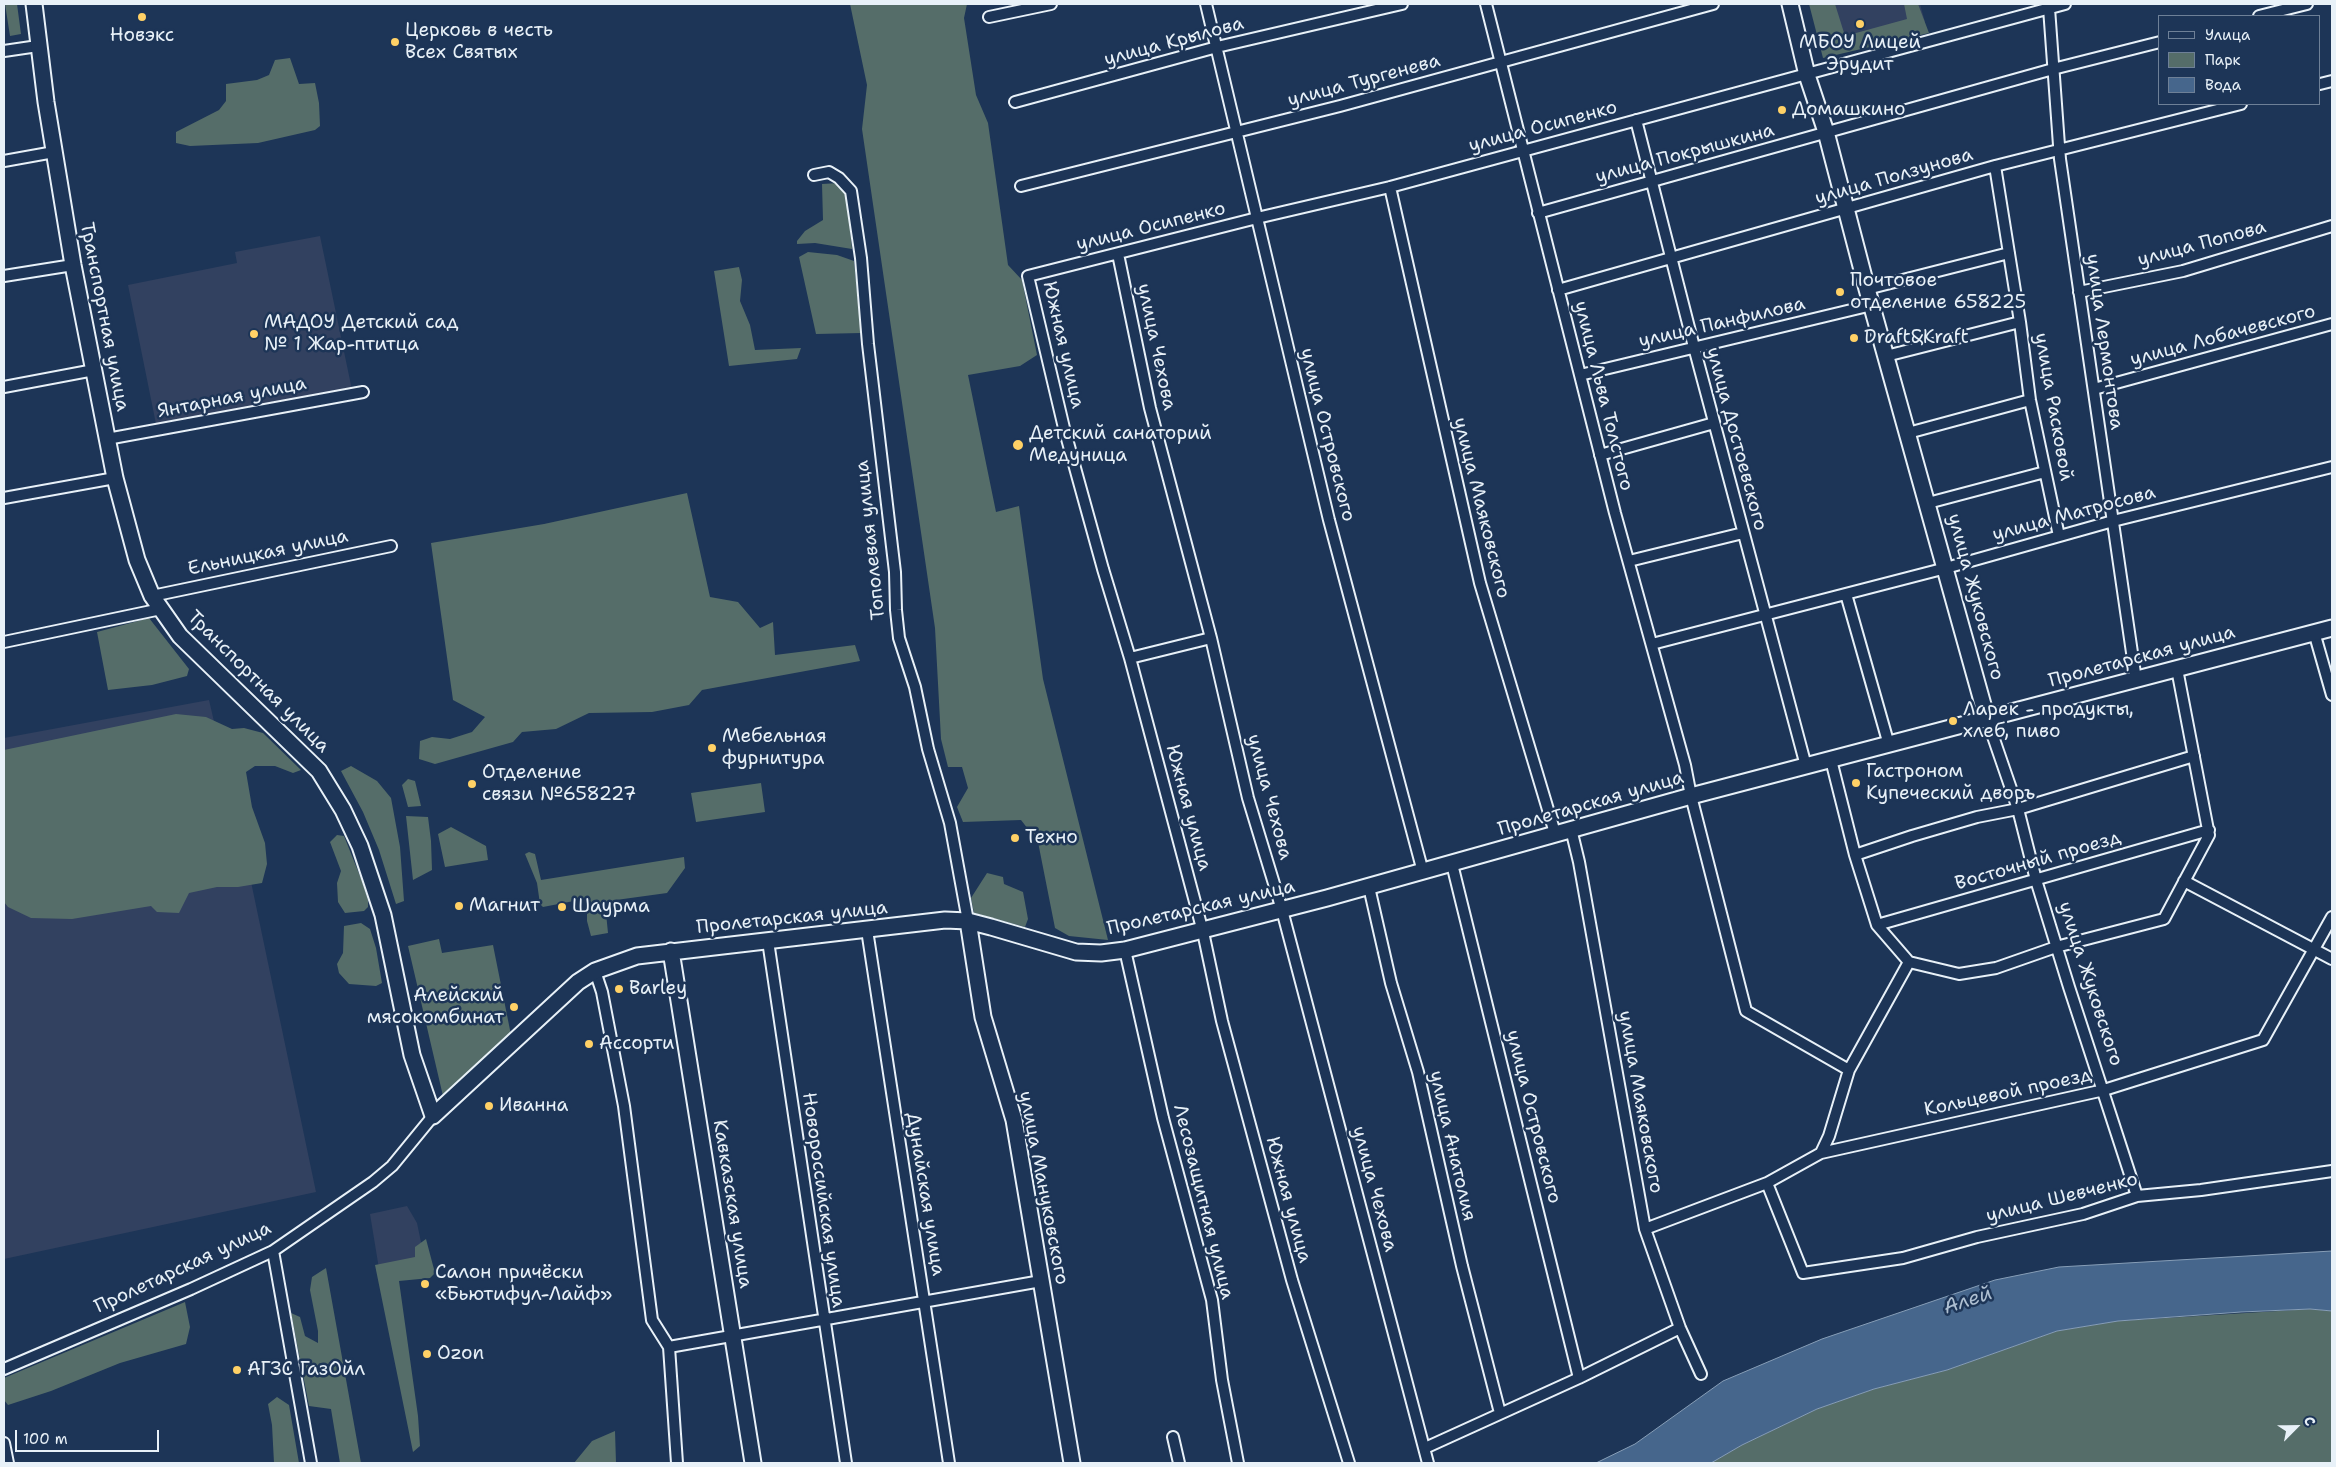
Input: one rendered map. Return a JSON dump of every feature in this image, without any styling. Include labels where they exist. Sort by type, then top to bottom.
[{"type":"street","name":"Транспортная улица","points":[[34,4],[38,46],[73,265],[115,478],[137,560],[152,596],[180,636],[319,771],[343,810],[360,846],[383,915],[412,1055],[433,1116]]},
{"type":"street","points":[[989,17],[1051,4]]},
{"type":"street","name":"улица Островского","points":[[1206,4],[1329,520],[1423,872]]},
{"type":"street","name":"улица Крылова","points":[[1015,102],[1217,47],[1402,4]]},
{"type":"street","name":"улица Льва Толстого","points":[[1486,4],[1600,455],[1685,765],[1691,796],[1746,1011],[1849,1070]]},
{"type":"street","name":"улица Тургенева","points":[[1021,186],[1238,132],[1714,4]]},
{"type":"street","name":"улица Жуковского","points":[[1790,4],[1807,75],[1826,132],[1867,290],[1987,719],[2018,809],[2056,947],[2137,1196]]},
{"type":"street","name":"улица Осипенко","points":[[1028,276],[1257,218],[1390,187],[2065,4]]},
{"type":"street","points":[[2263,15],[2307,4]]},
{"type":"street","name":"улица Лермонтова","points":[[2049,8],[2059,150],[2136,680]]},
{"type":"street","name":"улица Покрышкина","points":[[1538,213],[1774,149],[1826,132],[2158,43]]},
{"type":"street","points":[[4,51],[38,46]]},
{"type":"street","name":"улица Ползунова","points":[[1558,290],[1995,166],[2237,105]]},
{"type":"street","name":"улица Достоевского","points":[[1636,120],[1694,348],[1806,766]]},
{"type":"street","points":[[4,160],[54,152]]},
{"type":"street","name":"улица Расковой","points":[[1995,166],[2020,322],[2030,400],[2059,536]]},
{"type":"street","name":"Тополевая улица","points":[[814,175],[829,172],[839,178],[851,192],[861,258],[868,344],[895,572],[899,638],[915,687],[928,749],[950,823],[968,922]]},
{"type":"street","name":"улица Маяковского","points":[[1390,187],[1480,583],[1555,833]]},
{"type":"street","name":"улица Попова","points":[[2079,292],[2183,270],[2332,226]]},
{"type":"street","points":[[1867,290],[2009,253]]},
{"type":"street","name":"улица Чехова","points":[[1118,254],[1150,408],[1211,638],[1248,798],[1282,910],[1426,1448],[1428,1463]]},
{"type":"street","points":[[4,276],[73,265]]},
{"type":"street","name":"Южная улица","points":[[1028,276],[1064,428],[1130,658],[1203,932],[1222,1020],[1292,1280],[1349,1463]]},
{"type":"street","name":"улица Панфилова","points":[[1580,374],[1872,305]]},
{"type":"street","points":[[1886,356],[2020,322]]},
{"type":"street","name":"улица Лобачевского","points":[[2094,389],[2332,324]]},
{"type":"street","points":[[4,387],[94,370]]},
{"type":"street","name":"Янтарная улица","points":[[107,439],[363,392]]},
{"type":"street","points":[[1908,433],[2030,400]]},
{"type":"street","points":[[1600,455],[1714,423]]},
{"type":"street","name":"улица Матросова","points":[[1652,644],[1946,568],[2113,521],[2332,467]]},
{"type":"street","points":[[1928,503],[2046,472]]},
{"type":"street","points":[[4,498],[115,478]]},
{"type":"street","points":[[1629,561],[1743,533]]},
{"type":"street","name":"Ельницкая улица","points":[[152,596],[390,546]]},
{"type":"street","points":[[1846,594],[1889,745]]},
{"type":"street","points":[[4,642],[161,609]]},
{"type":"street","name":"Пролетарская улица","points":[[4,1370],[183,1293],[274,1251],[373,1182],[392,1166],[433,1116],[578,982],[595,971],[637,956],[945,920],[968,922],[1076,952],[1101,953],[1125,950],[1203,932],[1369,887],[1691,796],[2332,628]]},
{"type":"street","points":[[2314,632],[2332,695]]},
{"type":"street","points":[[1130,658],[1211,638]]},
{"type":"street","points":[[1831,760],[1855,856],[1878,925],[1909,962],[1959,974],[1996,968],[2056,947],[2164,919],[2209,835],[2176,669]]},
{"type":"street","points":[[1855,856],[1968,820],[2018,809],[2194,756]]},
{"type":"street","name":"улица Маяковского","points":[[1572,829],[1644,1229],[1680,1328],[1700,1374]]},
{"type":"street","name":"Восточный проезд","points":[[1878,925],[2209,830]]},
{"type":"street","name":"улица Островского","points":[[1452,864],[1579,1378]]},
{"type":"street","points":[[2184,881],[2332,959]]},
{"type":"street","name":"улица Анатолия","points":[[1369,887],[1391,983],[1418,1072],[1462,1266],[1500,1413]]},
{"type":"street","name":"Кольцевой проезд","points":[[1644,1229],[1767,1183],[1822,1153],[2104,1090],[2263,1040],[2332,917]]},
{"type":"street","name":"улица Мануковского","points":[[968,922],[983,1017],[1014,1120],[1072,1463]]},
{"type":"street","name":"Дунайская улица","points":[[867,930],[923,1303],[950,1463]]},
{"type":"street","name":"Новороссийская улица","points":[[768,941],[846,1463]]},
{"type":"street","name":"Лесозащитная улица","points":[[1125,950],[1163,1118],[1212,1300],[1222,1380],[1238,1463]]},
{"type":"street","name":"Кавказская улица","points":[[671,951],[753,1463]]},
{"type":"street","points":[[1822,1153],[1849,1070],[1909,962]]},
{"type":"street","points":[[595,971],[602,992],[624,1106],[652,1320],[669,1347],[677,1463]]},
{"type":"street","name":"улица Шевченко","points":[[1767,1183],[1803,1273],[1903,1258],[1977,1237],[2083,1214],[2137,1196],[2201,1190],[2332,1171]]},
{"type":"street","points":[[274,1251],[311,1463]]},
{"type":"street","points":[[669,1347],[823,1318],[923,1303],[1041,1281]]},
{"type":"street","points":[[1426,1448],[1579,1378],[1680,1328]]},
{"type":"street","points":[[1172,1437],[1179,1463]]},
{"type":"street","points":[[4,1443],[8,1463]]},
{"type":"shaded area","points":[[1815,4],[1920,4],[1925,22],[1827,54]]},
{"type":"shaded area","points":[[320,236],[352,390],[156,424],[128,285],[237,263],[235,252]]},
{"type":"shaded area","points":[[209,700],[250,877],[316,1192],[4,1259],[4,738]]},
{"type":"shaded area","points":[[407,1206],[417,1223],[426,1266],[380,1275],[370,1214]]},
{"type":"green space","points":[[5,4],[17,4],[21,34],[10,36]]},
{"type":"green space","points":[[850,4],[967,4],[964,18],[976,95],[988,123],[1008,265],[1022,280],[1037,355],[1020,366],[968,375],[996,512],[1019,506],[1043,679],[1108,940],[1069,936],[1055,928],[1038,842],[1021,820],[963,822],[957,807],[968,788],[962,767],[948,767],[941,739],[935,628],[862,129],[867,85]]},
{"type":"green space","points":[[1809,4],[1835,4],[1845,36],[1907,19],[1904,4],[1918,4],[1929,33],[1823,58]]},
{"type":"green space","points":[[290,58],[299,84],[315,83],[319,103],[320,126],[315,130],[258,143],[190,146],[176,143],[176,132],[219,110],[226,101],[226,84],[257,80],[269,75],[275,60]]},
{"type":"green space","points":[[839,183],[847,196],[852,249],[815,243],[797,244],[797,241],[805,231],[823,220],[822,184]]},
{"type":"green space","points":[[808,252],[837,255],[854,261],[861,333],[816,334],[799,257]]},
{"type":"green space","points":[[739,267],[742,280],[740,301],[750,325],[755,350],[801,348],[797,359],[729,366],[714,271]]},
{"type":"green space","points":[[687,493],[710,597],[738,602],[760,628],[773,622],[775,655],[855,645],[860,661],[702,690],[689,705],[652,712],[589,713],[556,729],[522,732],[513,742],[435,764],[419,759],[420,741],[432,737],[450,739],[472,732],[485,717],[453,700],[431,543],[544,524]]},
{"type":"green space","points":[[149,618],[189,669],[187,676],[152,685],[108,690],[97,632]]},
{"type":"green space","points":[[176,714],[206,717],[232,729],[244,728],[263,733],[301,770],[293,773],[275,766],[255,766],[246,772],[252,807],[265,843],[267,864],[262,883],[238,887],[217,887],[189,893],[179,913],[157,912],[151,906],[72,919],[31,918],[8,907],[4,902],[4,750]]},
{"type":"green space","points":[[351,766],[377,781],[391,798],[400,847],[404,901],[396,904],[379,850],[363,812],[341,771]]},
{"type":"green space","points":[[408,779],[415,781],[421,806],[408,807],[402,785]]},
{"type":"green space","points":[[761,783],[765,812],[696,822],[691,793]]},
{"type":"green space","points":[[406,816],[428,817],[431,841],[432,870],[413,880]]},
{"type":"green space","points":[[451,827],[486,846],[488,860],[445,867],[438,834]]},
{"type":"green space","points":[[337,835],[344,836],[362,881],[368,900],[368,907],[364,911],[345,913],[338,902],[337,883],[341,871],[330,842]]},
{"type":"green space","points":[[529,852],[535,854],[541,880],[684,857],[685,868],[667,893],[616,900],[606,913],[608,933],[591,936],[587,921],[587,902],[584,899],[543,907],[540,904],[537,883],[525,854]]},
{"type":"green space","points":[[987,873],[1003,877],[1004,884],[1023,892],[1028,919],[1025,927],[974,913],[971,898]]},
{"type":"green space","points":[[361,923],[370,929],[376,948],[382,983],[376,986],[349,984],[339,973],[337,964],[343,953],[344,926]]},
{"type":"green space","points":[[439,939],[442,953],[493,945],[511,1035],[469,1076],[443,1096],[408,946]]},
{"type":"green space","points":[[426,1239],[435,1273],[430,1278],[399,1281],[418,1416],[420,1446],[413,1452],[375,1265],[415,1257],[415,1247]]},
{"type":"green space","points":[[326,1268],[361,1463],[340,1463],[331,1409],[309,1406],[291,1313],[300,1317],[305,1336],[318,1343],[318,1331],[310,1290],[312,1277]]},
{"type":"green space","points":[[185,1302],[190,1327],[186,1344],[120,1363],[51,1391],[8,1405],[4,1400],[4,1378]]},
{"type":"green space","points":[[2310,1309],[2332,1311],[2332,1463],[1711,1463],[1742,1445],[1817,1409],[1874,1389],[1947,1370],[2057,1331],[2118,1321]]},
{"type":"green space","points":[[277,1397],[289,1405],[299,1463],[274,1463],[272,1425],[268,1404]]},
{"type":"green space","points":[[615,1431],[616,1463],[574,1463],[592,1441]]},
{"type":"water","name":"Алей","points":[[2332,1251],[2332,1311],[2310,1309],[2241,1312],[2118,1321],[2057,1331],[1947,1370],[1874,1389],[1817,1409],[1742,1445],[1711,1463],[1596,1463],[1635,1444],[1723,1381],[1822,1339],[1995,1280],[2059,1267]]},
{"type":"place","name":"Новэкс","points":[[142,17]]},
{"type":"place","name":"МБОУ Лицей Эрудит","points":[[1860,24]]},
{"type":"place","name":"Церковь в честь Всех Святых","points":[[395,42]]},
{"type":"place","name":"Домашкино","points":[[1782,110]]},
{"type":"place","name":"Почтовое отделение 658225","points":[[1840,292]]},
{"type":"place","name":"МАДОУ Детский сад № 1 Жар-птитца","points":[[254,334]]},
{"type":"place","name":"Draft&Kraft","points":[[1854,338]]},
{"type":"place","name":"Детский санаторий Медуница","points":[[1018,445]]},
{"type":"place","name":"Ларек - продукты, хлеб, пиво","points":[[1953,721]]},
{"type":"place","name":"Мебельная фурнитура","points":[[712,748]]},
{"type":"place","name":"Гастроном Купеческий дворъ","points":[[1856,783]]},
{"type":"place","name":"Отделение связи №658227","points":[[472,784]]},
{"type":"place","name":"Техно","points":[[1015,838]]},
{"type":"place","name":"Магнит","points":[[459,906]]},
{"type":"place","name":"Шаурма","points":[[562,907]]},
{"type":"place","name":"Barley","points":[[619,989]]},
{"type":"place","name":"Алейский мясокомбинат","points":[[514,1007]]},
{"type":"place","name":"Ассорти","points":[[589,1044]]},
{"type":"place","name":"Иванна","points":[[489,1106]]},
{"type":"place","name":"Салон причёски «Бьютифул-Лайф»","points":[[425,1284]]},
{"type":"place","name":"Ozon","points":[[427,1354]]},
{"type":"place","name":"АГЗС ГазОйл","points":[[237,1370]]}]
